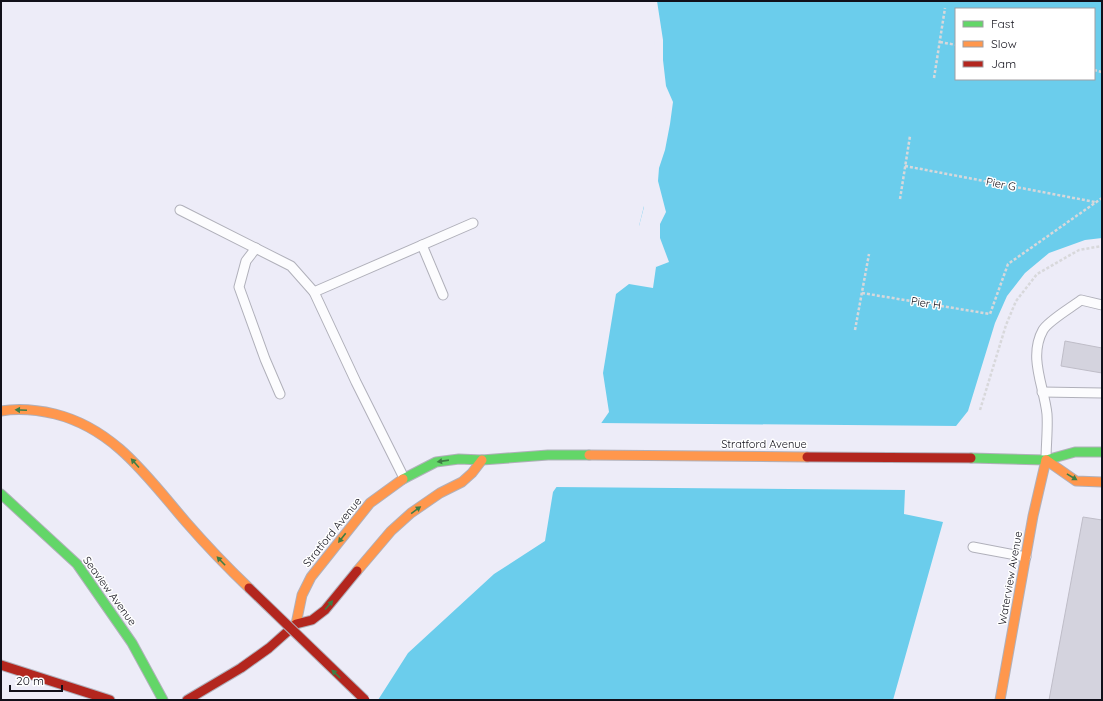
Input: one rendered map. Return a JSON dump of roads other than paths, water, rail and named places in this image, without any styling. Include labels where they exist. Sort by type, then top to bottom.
[{"type":"main road","points":[[1,411],[23,409],[52,413],[78,421],[104,434],[115,442],[135,462],[199,537],[302,642],[365,700]]},
{"type":"main road","name":"Stratford Avenue","points":[[296,624],[302,595],[311,577],[370,503],[404,478],[436,462],[459,458],[482,460],[548,455],[973,458],[1046,460],[1075,452],[1102,452]]},
{"type":"main road","points":[[187,700],[241,668],[269,648],[296,624],[312,620],[325,610],[391,531],[411,513],[440,493],[462,482],[472,473],[482,460]]},
{"type":"main road","points":[[1046,460],[1076,481],[1102,482]]},
{"type":"main road","name":"Waterview Avenue","points":[[1000,700],[1026,557],[1046,460]]},
{"type":"main road","name":"Seaview Avenue","points":[[1,494],[76,564],[132,643],[163,700]]},
{"type":"main road","points":[[1,666],[110,700]]},
{"type":"lane","points":[[180,210],[291,266],[314,292],[356,382],[404,478]]},
{"type":"lane","points":[[314,292],[473,223]]},
{"type":"lane","points":[[422,245],[443,295]]},
{"type":"lane","points":[[256,248],[246,261],[238,287],[280,394]]},
{"type":"lane","points":[[1046,460],[1047,414],[1036,352],[1043,329],[1058,316],[1081,300],[1102,305]]},
{"type":"lane","points":[[1042,392],[1102,393]]},
{"type":"lane","points":[[973,547],[1026,557]]},
{"type":"water","points":[[650,1],[1102,1],[1102,238],[1085,240],[1049,253],[1025,273],[1007,296],[995,323],[968,411],[905,490],[904,514],[943,522],[893,700],[378,700],[408,653],[494,574],[545,541],[553,492],[609,412],[603,373],[616,294],[629,284],[653,288],[656,267],[646,248],[639,226],[644,206],[663,83]]}]
